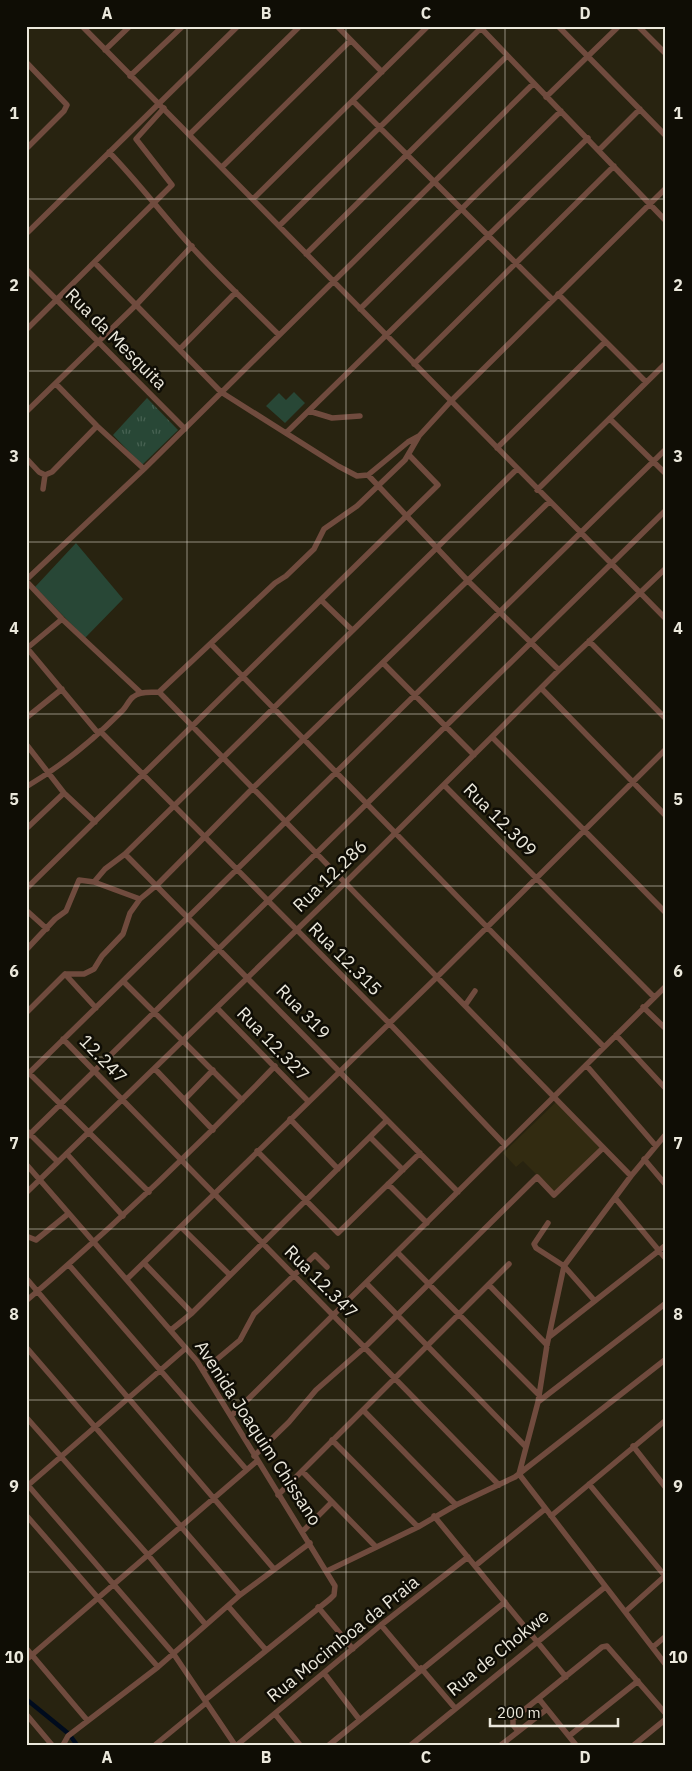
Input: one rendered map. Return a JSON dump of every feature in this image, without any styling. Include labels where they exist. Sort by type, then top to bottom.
[{"type":"street","points":[[82,26],[517,468],[548,502],[666,619]]},
{"type":"street","points":[[105,50],[130,26]]},
{"type":"street","points":[[130,76],[183,26]]},
{"type":"street","points":[[26,234],[238,26]]},
{"type":"street","points":[[190,134],[300,26]]},
{"type":"street","points":[[337,26],[382,72]]},
{"type":"street","points":[[253,199],[428,26]]},
{"type":"street","points":[[558,26],[666,136]]},
{"type":"street","points":[[546,97],[619,26]]},
{"type":"street","points":[[638,26],[666,54]]},
{"type":"street","points":[[279,226],[480,27],[666,221]]},
{"type":"street","points":[[222,167],[350,41]]},
{"type":"street","points":[[306,254],[508,56]]},
{"type":"street","points":[[26,62],[67,105],[64,111],[26,149]]},
{"type":"street","points":[[141,693],[62,619],[26,580],[185,429],[533,84]]},
{"type":"street","points":[[353,101],[552,300]]},
{"type":"street","points":[[26,330],[172,184],[136,137],[164,108]]},
{"type":"street","points":[[599,150],[640,109]]},
{"type":"street","points":[[360,309],[561,111]]},
{"type":"street","points":[[286,433],[588,138]]},
{"type":"street","points":[[109,152],[192,246],[279,335]]},
{"type":"street","points":[[414,364],[614,166]]},
{"type":"street","points":[[26,787],[48,774],[99,732],[122,712],[132,697],[141,693],[159,692],[212,644],[314,548],[324,529],[342,518],[378,488],[409,455],[419,436],[451,401],[666,188]]},
{"type":"street","points":[[26,412],[137,304],[192,246]]},
{"type":"street","points":[[95,263],[222,392],[357,476],[368,475],[408,442],[419,436]]},
{"type":"street","name":"Rua da Mesquita","points":[[26,269],[185,429]]},
{"type":"street","points":[[180,349],[236,292]]},
{"type":"street","points":[[558,294],[646,382]]},
{"type":"street","points":[[497,448],[605,342]]},
{"type":"street","points":[[538,490],[666,363]]},
{"type":"street","points":[[56,384],[96,426],[144,469]]},
{"type":"street","points":[[309,411],[332,418],[360,416]]},
{"type":"street","points":[[610,419],[666,474]]},
{"type":"street","points":[[26,458],[39,472],[45,474],[52,472],[96,426]]},
{"type":"street","points":[[149,1192],[90,1132],[28,1075],[666,449]]},
{"type":"street","points":[[26,889],[438,485],[409,455]]},
{"type":"street","points":[[94,882],[105,869],[125,854],[222,756],[517,468]]},
{"type":"street","points":[[43,489],[45,474]]},
{"type":"street","points":[[368,475],[378,488],[468,580],[559,670]]},
{"type":"street","points":[[26,1013],[65,974],[84,974],[94,969],[102,956],[123,934],[130,913],[140,898],[157,885],[252,788],[548,502]]},
{"type":"street","points":[[58,1162],[28,1134],[61,1104],[666,510]]},
{"type":"street","name":"Rua 12.286","points":[[26,1193],[396,833],[559,670],[666,568]]},
{"type":"street","points":[[321,600],[352,630]]},
{"type":"street","points":[[27,649],[62,619]]},
{"type":"street","points":[[590,641],[666,720]]},
{"type":"street","points":[[212,644],[241,677],[604,1047]]},
{"type":"street","name":"Rua 12.315","points":[[27,649],[99,732],[388,1023],[505,1145]]},
{"type":"street","points":[[383,663],[474,755]]},
{"type":"street","points":[[541,688],[666,816]]},
{"type":"street","points":[[26,718],[62,690]]},
{"type":"street","points":[[159,692],[437,977],[466,1004],[631,1176]]},
{"type":"street","points":[[492,737],[665,912]]},
{"type":"street","points":[[26,744],[64,793],[95,822]]},
{"type":"street","points":[[127,1279],[437,977],[666,749]]},
{"type":"street","name":"Rua 12.309","points":[[444,785],[654,997]]},
{"type":"street","points":[[26,829],[64,793]]},
{"type":"street","name":"Rua 319","points":[[125,854],[458,1192]]},
{"type":"street","points":[[26,950],[70,906],[80,880],[94,882],[140,898]]},
{"type":"street","points":[[26,910],[47,929]]},
{"type":"street","points":[[65,974],[96,1008]]},
{"type":"street","points":[[123,981],[242,1100]]},
{"type":"street","points":[[231,1416],[555,1098],[643,1007],[666,986]]},
{"type":"street","points":[[466,1004],[475,990]]},
{"type":"street","points":[[643,1007],[666,1029]]},
{"type":"street","name":"Rua 12.327","points":[[217,1008],[308,1101]]},
{"type":"street","points":[[616,1035],[666,1089]]},
{"type":"street","name":"12.247","points":[[63,1039],[122,1100]]},
{"type":"street","points":[[26,1301],[94,1243],[149,1192],[275,1066]]},
{"type":"street","points":[[586,1066],[656,1146]]},
{"type":"street","points":[[155,1069],[213,1130]]},
{"type":"street","points":[[185,1099],[213,1070]]},
{"type":"street","name":"Rua 12.347","points":[[122,1100],[499,1484]]},
{"type":"street","points":[[290,1119],[338,1169]]},
{"type":"street","points":[[171,1330],[192,1313],[387,1120]]},
{"type":"street","points":[[666,1134],[644,1159],[564,1266],[547,1345],[538,1402],[520,1474],[666,1665]]},
{"type":"street","points":[[370,1138],[403,1170]]},
{"type":"street","points":[[26,1660],[33,1656],[180,1526],[214,1499],[246,1469],[316,1390],[365,1347],[537,1177],[554,1195],[603,1148]]},
{"type":"street","points":[[257,1151],[304,1201],[338,1233],[420,1153]]},
{"type":"street","points":[[67,1154],[123,1216]]},
{"type":"street","points":[[644,1159],[666,1186]]},
{"type":"street","name":"Avenida Joaquim Chissano","points":[[26,1164],[171,1330],[203,1371],[278,1494],[303,1531],[336,1589],[334,1595],[318,1608]]},
{"type":"street","points":[[388,1184],[427,1223]]},
{"type":"street","points":[[615,1198],[666,1259]]},
{"type":"street","points":[[26,1236],[36,1240],[68,1214]]},
{"type":"street","points":[[548,1223],[534,1244],[536,1248],[564,1266],[594,1300]]},
{"type":"street","points":[[181,1226],[230,1275]]},
{"type":"street","points":[[549,1337],[666,1245]]},
{"type":"street","points":[[397,1252],[539,1395]]},
{"type":"street","points":[[203,1371],[240,1340],[254,1314],[315,1256],[327,1267]]},
{"type":"street","points":[[144,1263],[192,1313]]},
{"type":"street","points":[[278,1494],[509,1264]]},
{"type":"street","points":[[69,1265],[246,1469]]},
{"type":"street","points":[[26,1278],[274,1569]]},
{"type":"street","points":[[366,1283],[428,1344],[526,1447]]},
{"type":"street","points":[[489,1286],[547,1345]]},
{"type":"street","points":[[538,1402],[666,1303]]},
{"type":"street","points":[[26,1347],[240,1595]]},
{"type":"street","points":[[186,1348],[27,1485],[173,1654],[236,1745]]},
{"type":"street","points":[[327,1571],[418,1526],[456,1504],[520,1474],[666,1359]]},
{"type":"street","points":[[363,1410],[456,1504]]},
{"type":"street","points":[[26,1417],[148,1555],[206,1625]]},
{"type":"street","points":[[551,1516],[666,1420]]},
{"type":"street","points":[[332,1440],[418,1526]]},
{"type":"street","points":[[633,1446],[666,1488]]},
{"type":"street","points":[[302,1471],[376,1547]]},
{"type":"street","points":[[589,1484],[665,1576],[626,1611]]},
{"type":"street","points":[[303,1531],[332,1502]]},
{"type":"street","points":[[475,1566],[545,1509]]},
{"type":"street","points":[[26,1515],[158,1667]]},
{"type":"street","points":[[434,1516],[566,1677]]},
{"type":"street","points":[[63,1745],[70,1734],[158,1667],[240,1595],[310,1543]]},
{"type":"street","name":"Rua Mocimboa da Praia","points":[[236,1745],[381,1625],[468,1557]]},
{"type":"street","name":"Rua de Chokwe","points":[[411,1745],[537,1640],[605,1587]]},
{"type":"street","points":[[328,1745],[505,1602]]},
{"type":"street","points":[[228,1606],[266,1650]]},
{"type":"street","points":[[155,1745],[318,1608],[353,1649]]},
{"type":"street","points":[[381,1625],[455,1708]]},
{"type":"street","points":[[652,1647],[666,1636]]},
{"type":"street","points":[[518,1730],[513,1724],[514,1719],[602,1647],[607,1646],[666,1714]]},
{"type":"street","points":[[26,1648],[88,1720]]},
{"type":"street","points":[[324,1674],[359,1719]]},
{"type":"street","points":[[569,1736],[638,1681]]},
{"type":"street","points":[[539,1699],[576,1745]]},
{"type":"street","points":[[501,1745],[547,1709]]},
{"type":"street","points":[[26,1714],[52,1745]]},
{"type":"street","points":[[275,1714],[300,1745]]},
{"type":"street","points":[[634,1745],[666,1719]]},
{"type":"shaded area","points":[[556,1102],[601,1148],[555,1193],[523,1161],[516,1167],[503,1153]]},
{"type":"green space","points":[[294,392],[305,403],[285,423],[266,406],[279,393],[286,400]]},
{"type":"green space","points":[[147,398],[178,430],[142,465],[113,435]]},
{"type":"green space","points":[[76,543],[123,599],[85,638],[35,587]]},
{"type":"waterway","points":[[26,1699],[69,1734],[77,1745]]}]
